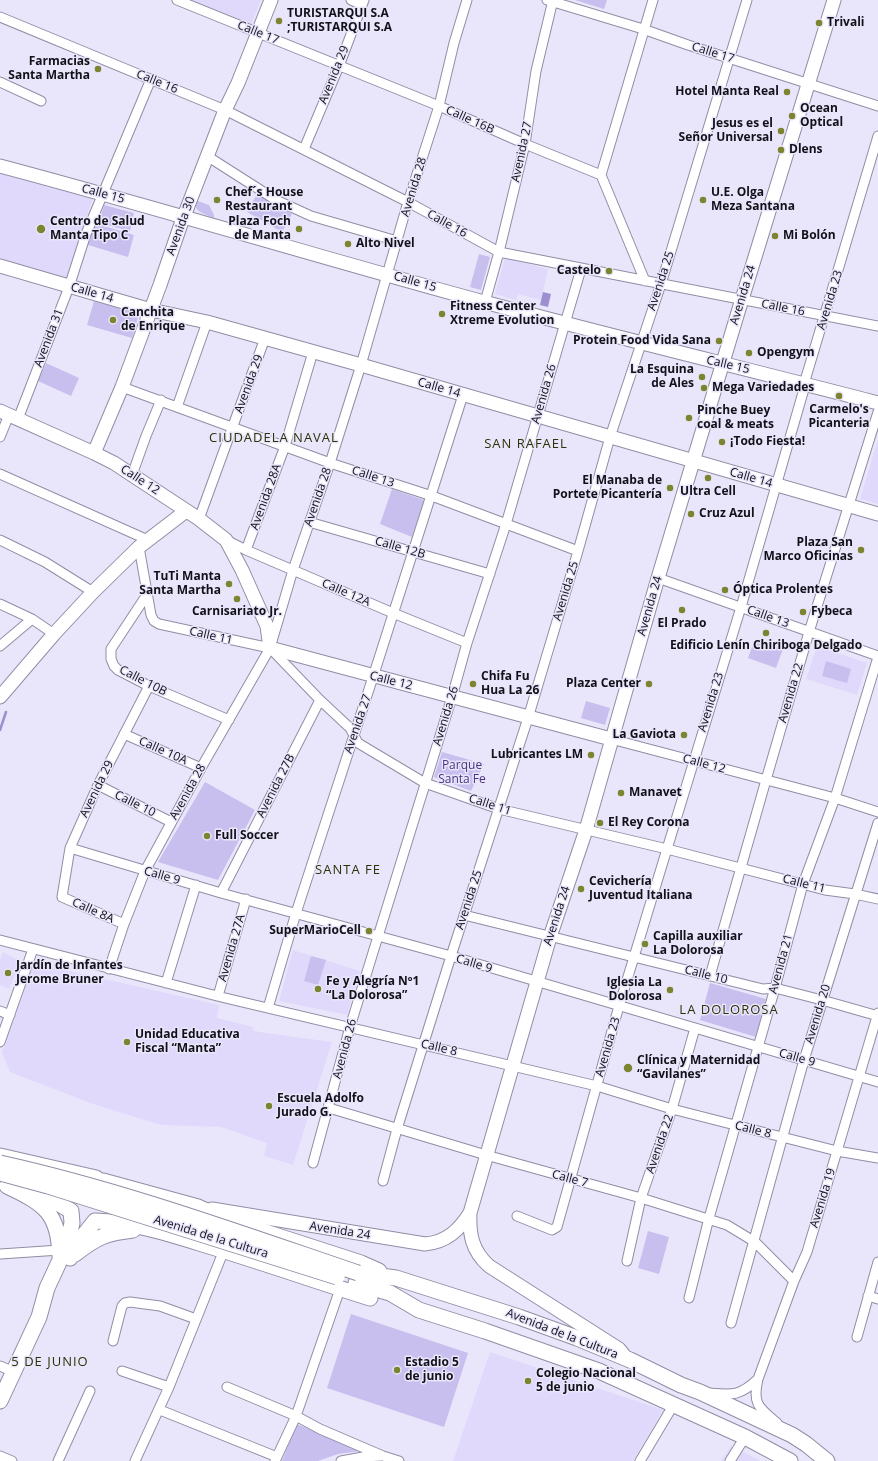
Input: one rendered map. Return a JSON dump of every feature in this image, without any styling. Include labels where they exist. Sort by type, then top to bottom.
[{"type":"main road","name":"Avenida de la Cultura","points":[[0,1156],[99,1179],[198,1207],[222,1218],[361,1263],[396,1278],[519,1316],[630,1360],[681,1386],[700,1392],[792,1435],[827,1461]]},
{"type":"main road","name":"Avenida de la Cultura","points":[[0,1163],[51,1174],[102,1188],[357,1278],[390,1293],[419,1310]]},
{"type":"main road","points":[[0,1401],[39,1317],[47,1288],[63,1256],[72,1223],[71,1211],[68,1198],[72,1186],[83,1178],[99,1179],[108,1186],[112,1200],[111,1207],[107,1214],[102,1218],[95,1221],[82,1220],[71,1211],[51,1199],[35,1193],[2,1185]]},
{"type":"main road","name":"Avenida de la Cultura","points":[[2,1185],[48,1186],[357,1278],[396,1278]]},
{"type":"main road","points":[[2,1185],[27,1196],[46,1210],[56,1226],[63,1256]]},
{"type":"main road","name":"Avenida de la Cultura","points":[[95,1221],[123,1223],[154,1229],[224,1250],[340,1289],[380,1301],[419,1310],[560,1356],[599,1370],[674,1404],[745,1437],[790,1461]]},
{"type":"main road","points":[[63,1256],[80,1240],[95,1221]]},
{"type":"main road","points":[[63,1256],[87,1245],[100,1236],[154,1229]]},
{"type":"street","name":"Calle 17","points":[[177,0],[339,66]]},
{"type":"street","name":"Avenida 30","points":[[94,453],[122,386],[225,110],[238,83],[271,0]]},
{"type":"street","points":[[351,0],[363,2]]},
{"type":"street","name":"Avenida 28","points":[[109,969],[144,871],[270,648],[293,570],[330,463],[361,365],[408,202],[439,106],[454,43],[467,0]]},
{"type":"street","points":[[644,281],[601,175],[643,29],[653,0]]},
{"type":"street","name":"Avenida 25","points":[[383,1181],[397,1129],[451,956],[528,718],[578,551],[610,437],[661,284],[747,0]]},
{"type":"street","name":"Avenida 24","points":[[630,1360],[619,1349],[489,1266],[478,1254],[472,1241],[470,1213],[550,937],[586,830],[658,578],[834,0]]},
{"type":"street","name":"Calle 17","points":[[551,1],[643,29],[878,106]]},
{"type":"street","name":"Avenida 27","points":[[485,302],[499,252],[525,144],[536,71],[551,1]]},
{"type":"street","name":"Avenida 29","points":[[304,149],[339,66],[363,2]]},
{"type":"street","name":"Calle 16","points":[[0,17],[225,110],[408,202],[499,252],[878,326]]},
{"type":"street","name":"Calle 16B","points":[[339,66],[439,106],[525,144],[601,175]]},
{"type":"street","name":"Avenida 31","points":[[0,437],[69,287],[86,234],[150,79]]},
{"type":"street","points":[[0,82],[41,101]]},
{"type":"street","name":"Avenida 23","points":[[517,1216],[552,1230],[557,1227],[619,1006],[741,606],[804,389],[804,384],[878,136]]},
{"type":"street","points":[[208,156],[276,200],[311,216],[398,241]]},
{"type":"street","name":"Calle 15","points":[[0,166],[102,193],[485,302],[878,403]]},
{"type":"street","name":"Calle 14","points":[[0,266],[151,310],[207,322],[361,365],[878,514]]},
{"type":"street","name":"Avenida 26","points":[[313,1163],[350,1027],[426,783],[467,643],[506,524],[581,269]]},
{"type":"street","points":[[177,407],[207,322]]},
{"type":"street","name":"Avenida 29","points":[[199,519],[234,427],[265,338]]},
{"type":"street","name":"Avenida 28A","points":[[246,550],[285,446],[313,352]]},
{"type":"street","name":"Calle 13","points":[[122,386],[330,463],[432,496],[578,551]]},
{"type":"street","name":"Avenida 27","points":[[268,1008],[296,913],[374,677],[463,395]]},
{"type":"street","points":[[132,475],[161,400]]},
{"type":"street","name":"Avenida 22","points":[[710,976],[809,632],[878,412]]},
{"type":"street","name":"Calle 12","points":[[9,415],[94,453],[132,475],[199,519],[226,540],[242,570],[267,626],[270,648],[528,718],[835,798],[878,812]]},
{"type":"street","points":[[0,474],[143,543]]},
{"type":"street","points":[[0,697],[54,634],[93,592],[143,543],[186,511]]},
{"type":"street","name":"Calle 12B","points":[[309,522],[490,574]]},
{"type":"street","points":[[0,540],[40,559],[93,592]]},
{"type":"street","name":"Calle 12A","points":[[226,540],[393,613],[467,643]]},
{"type":"street","name":"Calle 11","points":[[143,543],[151,615],[154,621],[159,624],[270,648],[320,700],[350,728],[358,743],[426,783],[499,809],[667,849],[825,890],[878,899]]},
{"type":"street","name":"Calle 13","points":[[658,578],[741,606],[878,656]]},
{"type":"street","name":"Calle 10B","points":[[148,593],[111,649],[110,654],[114,666],[118,670],[149,686],[229,720]]},
{"type":"street","points":[[3,605],[32,619],[54,634]]},
{"type":"street","points":[[0,646],[32,619]]},
{"type":"street","name":"Avenida 21","points":[[688,1298],[803,884],[835,798],[878,656]]},
{"type":"street","name":"Avenida 29","points":[[62,897],[70,848],[98,785],[149,686]]},
{"type":"street","name":"Avenida 27B","points":[[221,893],[320,700]]},
{"type":"street","name":"Calle 10A","points":[[124,734],[201,768]]},
{"type":"street","name":"Calle 10","points":[[98,785],[171,822]]},
{"type":"street","name":"Avenida 20","points":[[731,1323],[804,1060],[878,823]]},
{"type":"street","name":"Calle 9","points":[[70,848],[221,893],[451,956],[537,983],[878,1082]]},
{"type":"street","points":[[166,983],[196,885]]},
{"type":"street","name":"Calle 8A","points":[[62,897],[124,924]]},
{"type":"street","name":"Avenida 27A","points":[[218,996],[246,899]]},
{"type":"street","name":"Calle 10","points":[[464,915],[763,989],[775,988],[878,1015]]},
{"type":"street","name":"Calle 8","points":[[0,940],[218,996],[597,1086],[672,1109],[736,1126],[837,1151],[878,1158]]},
{"type":"street","points":[[0,1042],[33,949]]},
{"type":"street","points":[[0,1011],[10,1015]]},
{"type":"street","name":"Avenida 19","points":[[792,1435],[759,1406],[755,1396],[758,1379],[794,1282],[807,1252],[878,1015]]},
{"type":"street","name":"Avenida 22","points":[[627,1261],[641,1198],[672,1109],[694,1028]]},
{"type":"street","name":"Calle 7","points":[[329,1108],[486,1155],[709,1218],[727,1225],[754,1242],[794,1282]]},
{"type":"street","name":"Avenida 24","points":[[198,1207],[425,1244],[441,1241],[452,1235],[463,1224],[470,1213]]},
{"type":"street","points":[[135,1461],[170,1387],[224,1250]]},
{"type":"street","points":[[0,1254],[63,1256]]},
{"type":"street","points":[[857,1337],[878,1262]]},
{"type":"street","points":[[160,1410],[276,1459],[296,1416],[340,1289]]},
{"type":"street","points":[[868,1296],[878,1299]]},
{"type":"street","points":[[113,1341],[122,1306],[125,1303],[130,1302],[160,1306],[196,1318]]},
{"type":"street","points":[[0,1366],[14,1372]]},
{"type":"street","points":[[122,1371],[170,1387]]},
{"type":"street","points":[[700,1392],[729,1395],[737,1393],[750,1386],[758,1379]]},
{"type":"street","points":[[227,1387],[296,1416],[383,1456],[399,1461]]},
{"type":"street","points":[[58,1461],[90,1391]]},
{"type":"street","points":[[640,1461],[674,1404]]},
{"type":"street","points":[[730,1461],[745,1437]]},
{"type":"street","points":[[806,1444],[834,1461]]},
{"type":"street","points":[[0,1456],[12,1461]]},
{"type":"street","points":[[341,1461],[363,1457],[383,1456]]},
{"type":"shaded area","points":[[191,0],[261,0],[251,25]]},
{"type":"shaded area","name":"Centro de Salud Manta Tipo C","points":[[0,172],[93,198],[66,278],[0,260]]},
{"type":"shaded area","points":[[505,258],[548,269],[541,300],[518,294],[516,300],[495,294]]},
{"type":"shaded area","points":[[543,292],[551,294],[548,307],[540,305]]},
{"type":"shaded area","points":[[878,439],[878,504],[860,499]]},
{"type":"shaded area","points":[[817,646],[867,663],[857,695],[806,679]]},
{"type":"shaded area","name":"Fe y Alegría Nº1 “La Dolorosa”","points":[[293,950],[360,971],[347,1015],[279,1001]]},
{"type":"shaded area","name":"Jardín de Infantes Jerome Bruner","points":[[3,952],[21,961],[9,989],[0,985],[0,960]]},
{"type":"shaded area","name":"Unidad Educativa Fiscal “Manta”","points":[[34,963],[219,1005],[217,1018],[253,1027],[253,1030],[259,1032],[332,1042],[293,1165],[264,1156],[267,1143],[221,1127],[161,1125],[93,1104],[10,1072],[2,1053]]},
{"type":"shaded area","name":"Colegio Nacional 5 de junio","points":[[490,1352],[663,1410],[633,1461],[453,1461]]},
{"type":"shaded area","points":[[731,1446],[761,1461],[721,1461]]},
{"type":"green space","points":[[575,0],[607,0],[604,9]]},
{"type":"green space","points":[[257,194],[292,214],[282,232],[247,212]]},
{"type":"green space","points":[[195,200],[209,205],[214,218],[198,210]]},
{"type":"green space","points":[[104,205],[134,213],[130,231],[99,223]]},
{"type":"green space","points":[[94,223],[134,235],[128,257],[88,245]]},
{"type":"green space","points":[[479,254],[490,257],[481,290],[470,287]]},
{"type":"green space","name":"Canchita de Enrique","points":[[94,301],[139,314],[132,338],[87,325]]},
{"type":"green space","points":[[46,363],[79,378],[71,396],[38,381]]},
{"type":"green space","points":[[392,489],[424,500],[412,537],[380,524]]},
{"type":"green space","points":[[755,639],[783,649],[776,668],[748,658]]},
{"type":"green space","points":[[826,661],[851,669],[847,683],[822,676]]},
{"type":"green space","points":[[586,701],[610,708],[605,725],[581,718]]},
{"type":"green space","name":"Parque Santa Fe","points":[[442,752],[484,764],[471,791],[434,777]]},
{"type":"green space","name":"Full Soccer","points":[[205,782],[255,810],[218,880],[158,862]]},
{"type":"green space","points":[[311,956],[326,960],[318,985],[304,981]]},
{"type":"green space","points":[[710,983],[766,999],[756,1037],[700,1020]]},
{"type":"green space","points":[[648,1231],[669,1237],[659,1274],[638,1268]]},
{"type":"green space","name":"Estadio 5 de junio","points":[[351,1314],[468,1353],[444,1427],[327,1388]]},
{"type":"green space","points":[[297,1424],[360,1451],[338,1454],[318,1461],[282,1461]]},
{"type":"waterway","points":[[0,730],[6,712]]},
{"type":"place","name":"TURISTARQUI S.A ;TURISTARQUI S.A","points":[[279,21]]},
{"type":"place","name":"Trivali","points":[[819,23]]},
{"type":"place","name":"Farmacias Santa Martha","points":[[98,69]]},
{"type":"place","name":"Hotel Manta Real","points":[[787,92]]},
{"type":"place","name":"Ocean Optical","points":[[792,116]]},
{"type":"place","name":"Jesus es el Señor Universal","points":[[781,131]]},
{"type":"place","name":"Dlens","points":[[781,150]]},
{"type":"place","name":"Chef´s House Restaurant","points":[[217,200]]},
{"type":"place","name":"U.E. Olga Meza Santana","points":[[703,200]]},
{"type":"place","name":"Centro de Salud Manta Tipo C","points":[[41,229]]},
{"type":"place","name":"Plaza Foch de Manta","points":[[299,229]]},
{"type":"place","name":"Mi Bolón","points":[[775,236]]},
{"type":"place","name":"Alto Nivel","points":[[348,244]]},
{"type":"place","name":"Castelo","points":[[609,271]]},
{"type":"place","name":"Fitness Center Xtreme Evolution","points":[[442,314]]},
{"type":"place","name":"Canchita de Enrique","points":[[113,320]]},
{"type":"place","name":"Protein Food Vida Sana","points":[[719,341]]},
{"type":"place","name":"Opengym","points":[[749,353]]},
{"type":"place","name":"La Esquina de Ales","points":[[702,377]]},
{"type":"place","name":"Mega Variedades","points":[[704,388]]},
{"type":"place","name":"Carmelo's Picanteria","points":[[839,396]]},
{"type":"place","name":"Pinche Buey coal & meats","points":[[689,418]]},
{"type":"place","name":"¡Todo Fiesta!","points":[[722,442]]},
{"type":"place","name":"Ultra Cell","points":[[708,478]]},
{"type":"place","name":"El Manaba de Portete Picantería","points":[[670,488]]},
{"type":"place","name":"Cruz Azul","points":[[691,514]]},
{"type":"place","name":"Plaza San Marco Oficinas","points":[[861,550]]},
{"type":"place","name":"TuTi Manta Santa Martha","points":[[229,584]]},
{"type":"place","name":"Óptica Prolentes","points":[[725,590]]},
{"type":"place","name":"Carnisariato Jr.","points":[[237,599]]},
{"type":"place","name":"El Prado","points":[[682,610]]},
{"type":"place","name":"Fybeca","points":[[803,612]]},
{"type":"place","name":"Edificio Lenín Chiriboga Delgado","points":[[766,633]]},
{"type":"place","name":"Chifa Fu Hua La 26","points":[[473,684]]},
{"type":"place","name":"Plaza Center","points":[[649,684]]},
{"type":"place","name":"La Gaviota","points":[[684,735]]},
{"type":"place","name":"Lubricantes LM","points":[[591,755]]},
{"type":"place","name":"Manavet","points":[[621,793]]},
{"type":"place","name":"El Rey Corona","points":[[600,823]]},
{"type":"place","name":"Full Soccer","points":[[207,836]]},
{"type":"place","name":"Cevichería Juventud Italiana","points":[[581,889]]},
{"type":"place","name":"SuperMarioCell","points":[[369,931]]},
{"type":"place","name":"Capilla auxiliar La Dolorosa","points":[[645,944]]},
{"type":"place","name":"Jardín de Infantes Jerome Bruner","points":[[8,973]]},
{"type":"place","name":"Fe y Alegría Nº1 “La Dolorosa”","points":[[318,989]]},
{"type":"place","name":"Iglesia La Dolorosa","points":[[670,990]]},
{"type":"place","name":"Unidad Educativa Fiscal “Manta”","points":[[127,1042]]},
{"type":"place","name":"Clínica y Maternidad “Gavilanes”","points":[[628,1068]]},
{"type":"place","name":"Escuela Adolfo Jurado G.","points":[[269,1106]]},
{"type":"place","name":"Estadio 5 de junio","points":[[397,1370]]},
{"type":"place","name":"Colegio Nacional 5 de junio","points":[[528,1381]]},
{"type":"district","name":"CIUDADELA NAVAL","points":[[274,438]]},
{"type":"district","name":"SAN RAFAEL","points":[[526,444]]},
{"type":"district","name":"SANTA FE","points":[[348,870]]},
{"type":"district","name":"LA DOLOROSA","points":[[729,1010]]},
{"type":"district","name":"5 DE JUNIO","points":[[50,1362]]}]
